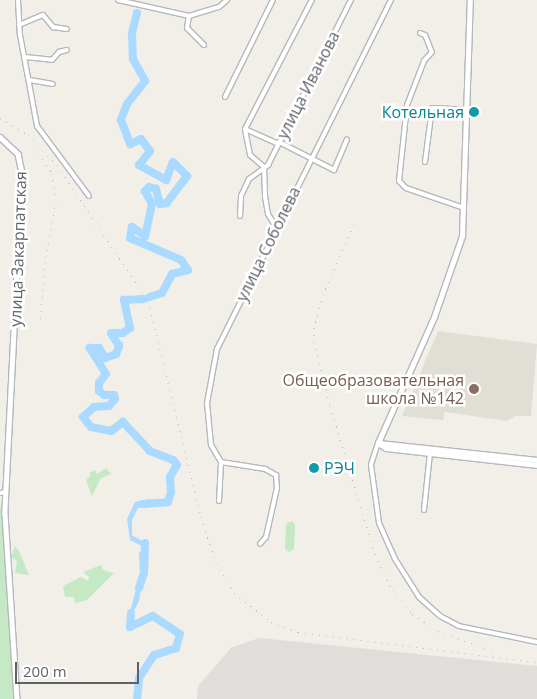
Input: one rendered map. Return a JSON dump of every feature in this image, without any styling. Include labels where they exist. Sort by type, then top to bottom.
[{"type":"street","points":[[18,0],[19,25],[40,133],[89,196]]},
{"type":"street","points":[[118,0],[189,16],[218,7],[227,0]]},
{"type":"street","points":[[225,96],[273,0]]},
{"type":"street","points":[[277,229],[268,214],[265,197],[264,168],[250,155],[246,129],[312,0]]},
{"type":"street","name":"улица Иванова","points":[[240,216],[241,196],[249,179],[264,168],[279,143],[351,0]]},
{"type":"street","name":"улица Соболева","points":[[219,501],[221,462],[211,445],[207,403],[217,349],[310,159],[391,0]]},
{"type":"street","points":[[464,0],[470,6]]},
{"type":"street","points":[[470,0],[464,208],[457,256],[434,317],[378,443],[371,465],[379,523],[395,559],[419,597],[440,616],[459,626],[537,642]]},
{"type":"street","points":[[19,25],[43,15],[53,27],[67,29]]},
{"type":"street","points":[[189,16],[187,28],[204,45]]},
{"type":"street","points":[[420,33],[425,36],[432,52],[424,61],[407,105],[399,181],[406,188],[464,208]]},
{"type":"street","points":[[25,57],[52,60],[58,52],[67,50]]},
{"type":"street","points":[[30,80],[53,84]]},
{"type":"street","points":[[425,162],[432,108],[467,110]]},
{"type":"street","points":[[246,129],[334,170],[347,140]]},
{"type":"street","name":"улица Закарпатская","points":[[0,137],[18,154],[22,173],[6,492],[17,699]]},
{"type":"street","points":[[378,443],[386,448],[537,465]]},
{"type":"street","points":[[378,443],[537,460]]},
{"type":"street","points":[[424,510],[430,453]]},
{"type":"street","points":[[221,462],[265,470],[276,476],[277,488],[266,537],[260,544]]},
{"type":"street","points":[[0,493],[6,492]]},
{"type":"shaded area","name":"Общеобразовательная школа №142","points":[[438,331],[537,344],[531,416],[515,416],[507,421],[445,412],[443,420],[402,416]]},
{"type":"shaded area","points":[[259,638],[537,666],[537,699],[197,699],[198,686],[231,648]]},
{"type":"green space","points":[[106,468],[111,474],[101,478],[92,496],[86,480],[91,475],[89,473],[95,470],[97,474]]},
{"type":"green space","points":[[0,507],[4,511],[13,699],[0,699]]},
{"type":"green space","points":[[292,521],[295,525],[294,549],[289,552],[285,549],[286,524]]},
{"type":"green space","points":[[15,546],[29,575],[15,573],[17,561],[11,557]]},
{"type":"green space","points":[[101,565],[103,570],[114,573],[87,600],[75,603],[74,597],[65,597],[63,586],[81,577],[88,581],[89,577],[83,572]]},
{"type":"water","points":[[150,499],[150,503],[138,508],[132,520],[132,535],[147,544],[139,601],[131,616],[132,622],[127,624],[140,574],[139,553],[144,547],[130,540],[127,519],[135,502]]},
{"type":"waterway","points":[[137,13],[132,33],[133,59],[145,81],[127,104],[121,120],[130,144],[141,139],[150,151],[139,165],[166,180],[173,162],[187,176],[167,203],[160,204],[156,189],[149,187],[145,191],[152,204],[145,236],[132,227],[130,238],[181,260],[188,270],[172,274],[162,293],[150,297]]},
{"type":"waterway","points":[[142,504],[168,502],[171,492],[170,477],[177,465],[173,460],[150,451],[123,422],[111,431],[91,427],[83,417],[94,407],[109,406],[115,399],[114,395],[104,395],[99,391],[99,383],[106,374],[90,348],[99,348],[105,358],[116,354],[119,346],[111,333],[123,333],[130,328],[124,300],[144,299]]},
{"type":"waterway","points":[[139,588],[144,573],[145,543]]},
{"type":"waterway","points":[[131,613],[130,627],[153,616],[180,634],[176,648],[154,655],[139,678],[137,699]]},
{"type":"railway","points":[[0,118],[28,135],[57,165],[148,301],[201,517],[216,563],[234,593],[271,622],[298,632],[537,662]]},
{"type":"railway","points":[[38,153],[52,173],[56,201],[45,262],[40,324]]},
{"type":"railway","points":[[354,224],[323,294],[314,327],[314,342],[330,406],[375,554],[392,590],[412,614],[438,631],[496,652]]},
{"type":"place","name":"Котельная","points":[[474,112]]},
{"type":"place","name":"Общеобразовательная школа №142","points":[[474,389]]},
{"type":"place","name":"РЭЧ","points":[[314,468]]}]
